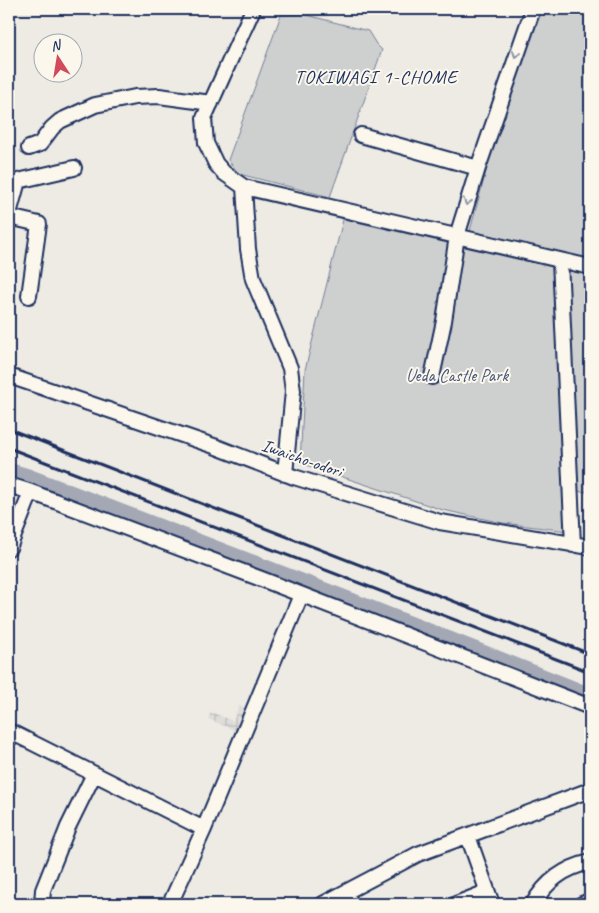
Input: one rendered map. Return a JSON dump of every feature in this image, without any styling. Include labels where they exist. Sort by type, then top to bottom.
[{"type":"street","points":[[253,9],[204,118],[206,143],[216,164],[224,173],[244,187],[590,267]]},
{"type":"street","points":[[432,377],[444,321],[457,236],[478,168],[533,9]]},
{"type":"street","points":[[30,148],[40,144],[60,121],[95,105],[135,97],[159,96],[211,103]]},
{"type":"street","points":[[361,135],[478,168]]},
{"type":"street","points":[[29,296],[39,224],[9,216],[18,181],[74,168]]},
{"type":"street","points":[[244,187],[248,249],[253,279],[290,368],[292,391],[285,474]]},
{"type":"street","points":[[560,260],[573,545]]},
{"type":"street","name":"Iwaicho-odori","points":[[9,376],[214,446],[285,474],[440,522],[590,547]]},
{"type":"street","points":[[9,485],[590,707]]},
{"type":"street","points":[[9,548],[30,492]]},
{"type":"street","points":[[176,902],[204,829],[301,595]]},
{"type":"street","points":[[9,731],[204,829]]},
{"type":"street","points":[[42,904],[43,890],[68,827],[94,774]]},
{"type":"street","points":[[323,904],[348,898],[354,887],[418,854],[590,790]]},
{"type":"street","points":[[456,904],[490,898],[468,836]]},
{"type":"street","points":[[533,904],[552,879],[578,864],[590,862]]},
{"type":"street","points":[[582,904],[590,901]]},
{"type":"shaded area","points":[[239,706],[248,710],[239,732],[208,719],[211,712],[233,721]]},
{"type":"green space","name":"Ueda Castle Park","points":[[543,9],[590,9],[590,492],[568,491],[568,531],[503,523],[443,510],[300,463],[305,370],[345,212],[467,242],[516,60],[536,18]]},
{"type":"green space","points":[[303,14],[368,31],[382,50],[330,197],[239,174],[228,160],[281,15]]},
{"type":"waterway","points":[[9,475],[15,474],[28,478],[351,602],[590,697]]},
{"type":"railway","points":[[9,429],[590,654]]},
{"type":"railway","points":[[9,448],[590,672]]},
{"type":"district","name":"TOKIWAGI 1-CHOME","points":[[376,76]]}]
